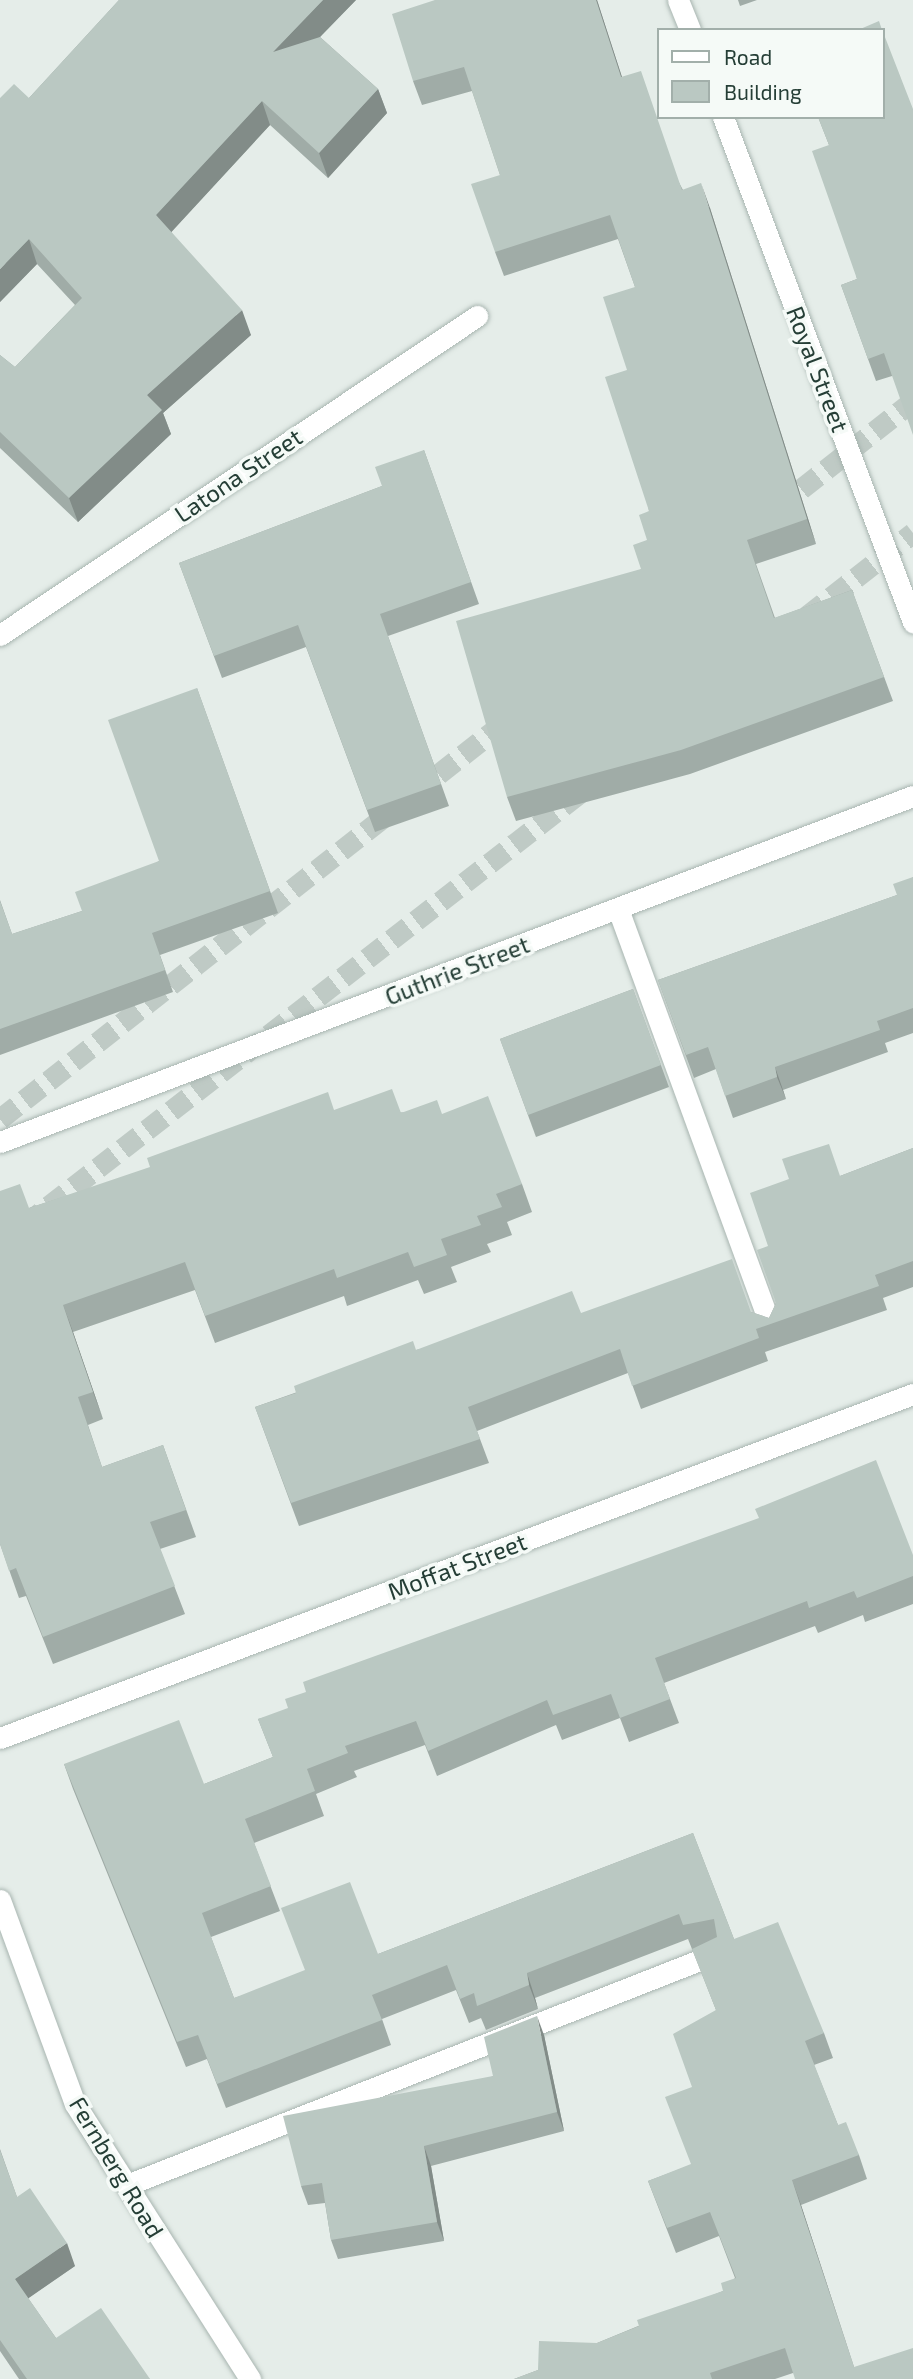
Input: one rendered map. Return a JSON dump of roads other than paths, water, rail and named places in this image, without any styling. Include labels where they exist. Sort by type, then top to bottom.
[{"type":"street","points":[[678,0],[689,28]]},
{"type":"street","name":"Royal Street","points":[[724,119],[913,621]]},
{"type":"street","name":"Latona Street","points":[[0,635],[477,316]]},
{"type":"street","name":"Guthrie Street","points":[[0,1142],[913,796]]},
{"type":"street","points":[[618,909],[772,1330]]},
{"type":"street","name":"Moffat Street","points":[[0,1738],[913,1394]]},
{"type":"street","name":"Fernberg Road","points":[[0,1900],[75,2104],[250,2379]]},
{"type":"street","points":[[127,2185],[715,1954]]},
{"type":"tunnel","points":[[777,508],[913,401]]},
{"type":"tunnel","points":[[807,616],[913,533]]},
{"type":"tunnel","points":[[0,1119],[510,718]]},
{"type":"tunnel","points":[[0,1244],[580,793]]}]
